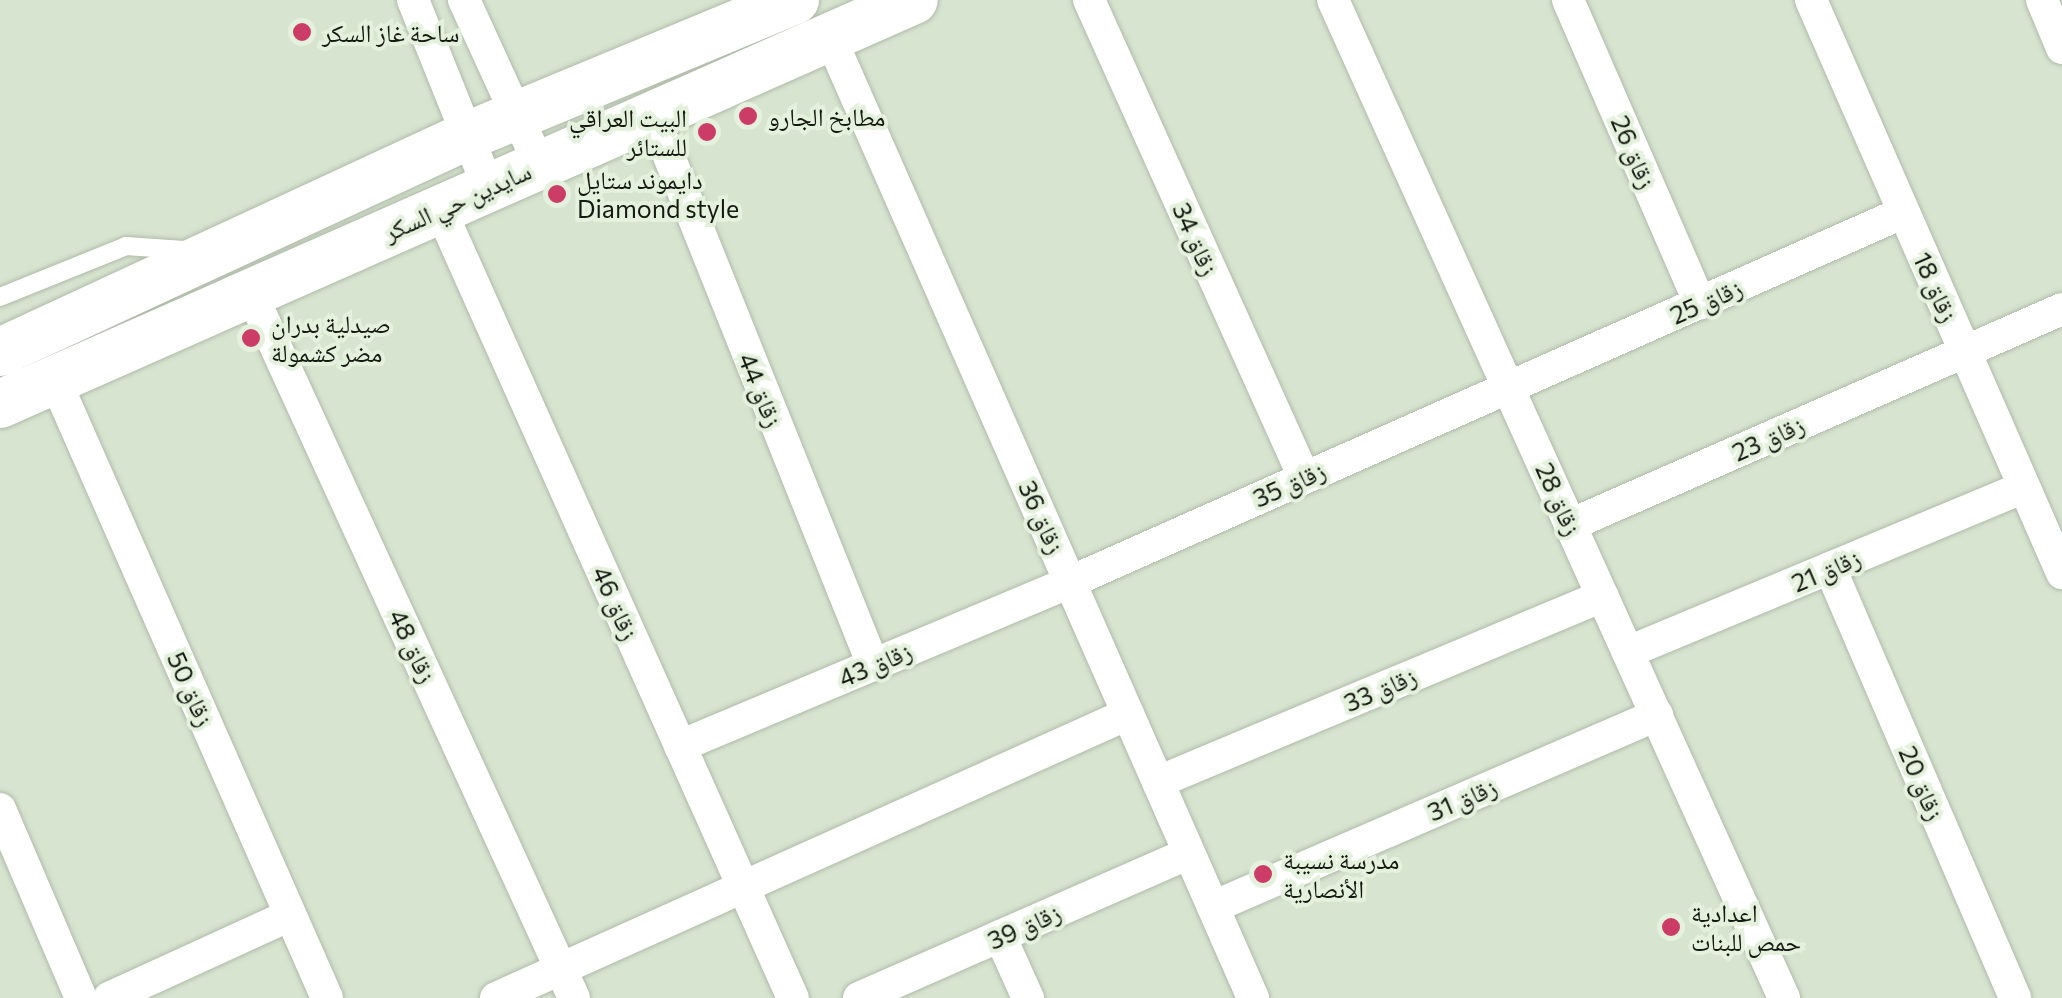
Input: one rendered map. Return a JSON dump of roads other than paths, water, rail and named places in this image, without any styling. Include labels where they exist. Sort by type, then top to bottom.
[{"type":"street","points":[[412,0],[488,187]]},
{"type":"street","points":[[464,0],[539,164]]},
{"type":"street","name":"سايدين حي السكر","points":[[0,352],[232,249],[467,136],[795,0]]},
{"type":"street","name":"سايدين حي السكر","points":[[0,404],[914,0]]},
{"type":"street","name":"زقاق 34","points":[[1088,0],[1304,478]]},
{"type":"street","name":"زقاق 28","points":[[1333,0],[1784,998]]},
{"type":"street","name":"زقاق 26","points":[[1568,0],[1700,304]]},
{"type":"street","name":"زقاق 18","points":[[1811,0],[2062,573]]},
{"type":"street","points":[[2042,0],[2062,48]]},
{"type":"street","name":"زقاق 36","points":[[830,37],[1253,998]]},
{"type":"street","name":"زقاق 44","points":[[652,114],[873,665]]},
{"type":"street","name":"زقاق 46","points":[[440,209],[793,998]]},
{"type":"street","name":"زقاق 25","points":[[1509,389],[1904,212]]},
{"type":"street","name":"زقاق 48","points":[[251,293],[567,983]]},
{"type":"street","name":"زقاق 23","points":[[1570,525],[2062,309]]},
{"type":"street","name":"زقاق 50","points":[[55,380],[327,998]]},
{"type":"street","name":"زقاق 35","points":[[1070,582],[1509,389]]},
{"type":"street","name":"زقاق 21","points":[[1628,652],[2024,487]]},
{"type":"street","name":"زقاق 20","points":[[1830,568],[2014,998]]},
{"type":"street","name":"زقاق 43","points":[[680,746],[1070,582]]},
{"type":"street","name":"زقاق 33","points":[[1158,782],[1603,596]]},
{"type":"street","points":[[496,998],[567,983],[743,886],[1128,714]]},
{"type":"street","name":"زقاق 31","points":[[1213,907],[1656,716]]},
{"type":"street","points":[[0,809],[81,998]]},
{"type":"street","name":"زقاق 39","points":[[858,998],[1190,854]]},
{"type":"street","points":[[108,998],[290,914]]},
{"type":"street","points":[[1000,936],[1028,998]]},
{"type":"lane","points":[[0,297],[126,246],[232,249]]},
{"type":"place","name":"ساحة غاز السكر","points":[[302,32]]},
{"type":"place","name":"مطابخ الجارو","points":[[748,116]]},
{"type":"place","name":"البيت العراقي للستائر","points":[[707,132]]},
{"type":"place","name":"دايموند ستايل Diamond style","points":[[557,194]]},
{"type":"place","name":"صيدلية بدران مضر كشمولة","points":[[251,338]]},
{"type":"place","name":"مدرسة نسيبة الأنصارية","points":[[1263,874]]},
{"type":"place","name":"اعدادية حمص للبنات","points":[[1671,927]]}]
